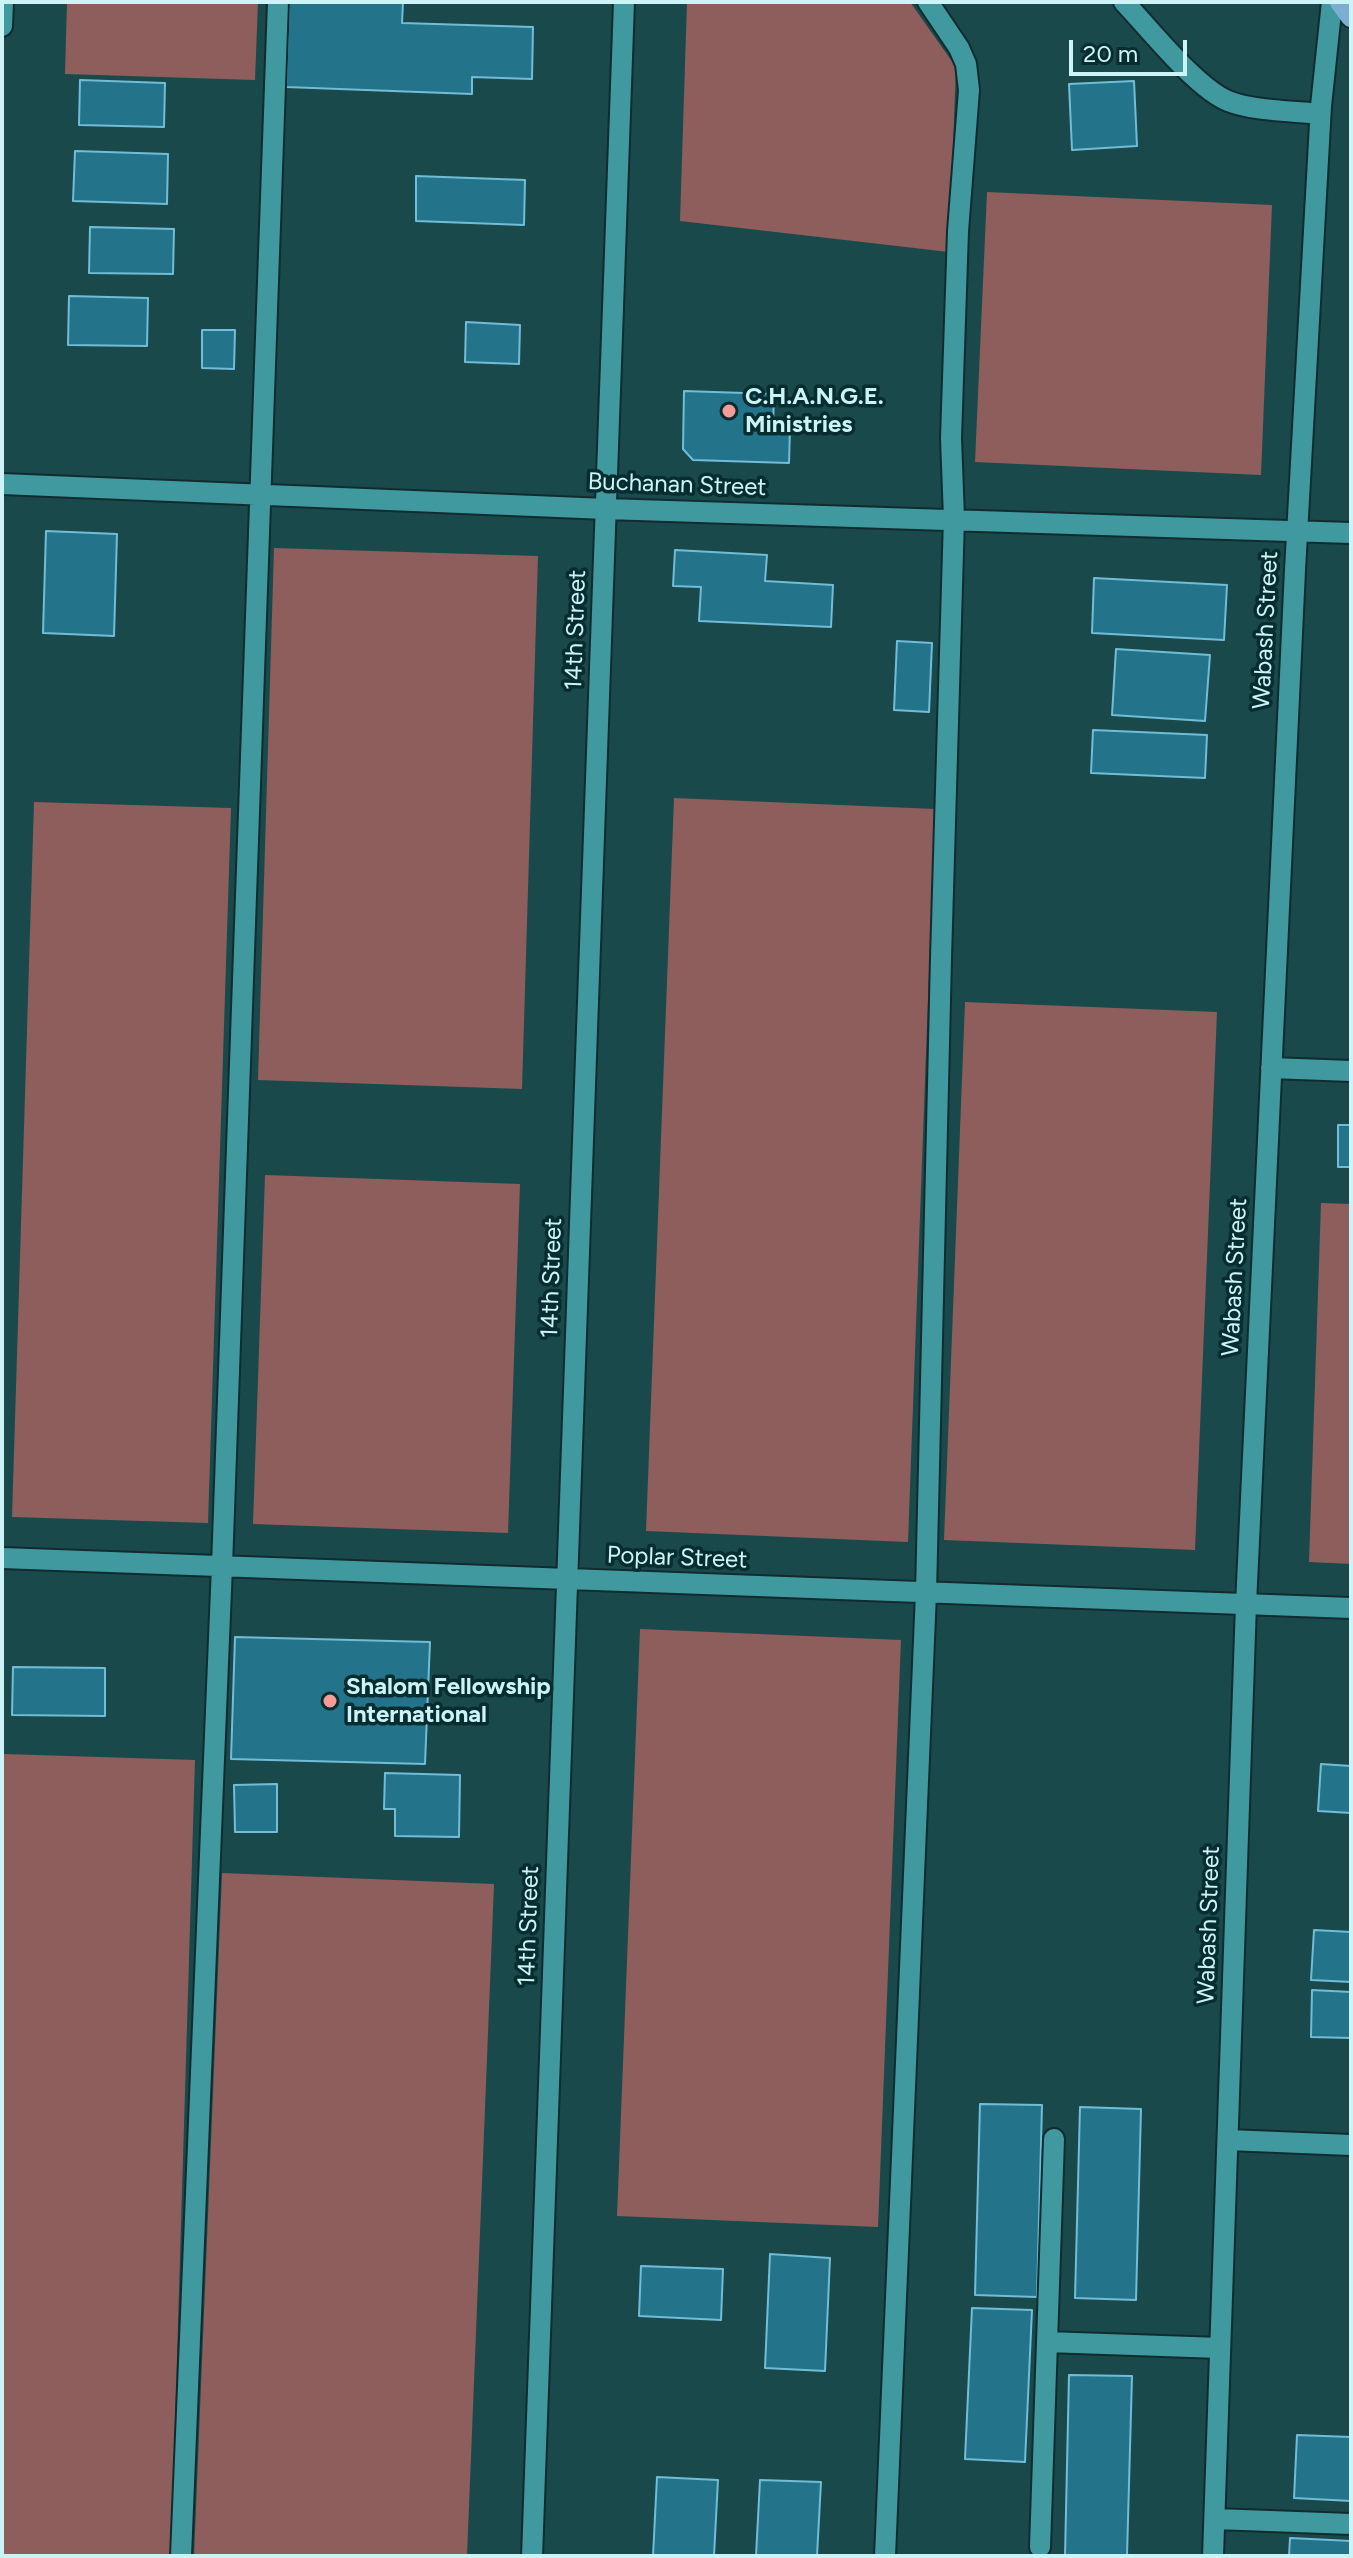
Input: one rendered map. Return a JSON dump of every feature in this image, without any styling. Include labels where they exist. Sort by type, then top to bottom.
[{"type":"main road","points":[[1340,2],[1351,17]]},
{"type":"street","points":[[2,26],[3,2]]},
{"type":"street","points":[[181,2556],[222,1566],[278,2]]},
{"type":"street","name":"14th Street","points":[[532,2556],[624,2]]},
{"type":"street","points":[[885,2556],[926,1593],[954,518],[951,438],[958,231],[969,90],[966,64],[959,48],[928,2]]},
{"type":"street","points":[[1124,2],[1187,69],[1227,101],[1320,114]]},
{"type":"street","name":"Wabash Street","points":[[1213,2556],[1246,1604],[1297,530],[1320,114],[1332,2]]},
{"type":"street","name":"Buchanan Street","points":[[2,484],[606,509],[1351,533]]},
{"type":"street","points":[[1271,1068],[1351,1071]]},
{"type":"street","name":"Poplar Street","points":[[2,1558],[1351,1608]]},
{"type":"street","points":[[1040,2547],[1054,2139]]},
{"type":"street","points":[[1228,2140],[1351,2145]]},
{"type":"street","points":[[1047,2342],[1220,2348]]},
{"type":"street","points":[[1215,2519],[1351,2524]]},
{"type":"shaded area","points":[[67,2],[258,2],[255,80],[65,74]]},
{"type":"shaded area","points":[[687,2],[910,2],[956,67],[949,252],[680,221]]},
{"type":"shaded area","points":[[987,192],[1272,205],[1261,475],[975,462]]},
{"type":"shaded area","points":[[274,548],[538,556],[522,1089],[258,1080]]},
{"type":"shaded area","points":[[674,798],[935,809],[908,1542],[646,1531]]},
{"type":"shaded area","points":[[34,802],[231,808],[208,1523],[12,1517]]},
{"type":"shaded area","points":[[965,1002],[1217,1012],[1195,1550],[944,1540]]},
{"type":"shaded area","points":[[265,1175],[520,1184],[508,1533],[253,1524]]},
{"type":"shaded area","points":[[1321,1203],[1351,1204],[1351,1564],[1309,1562]]},
{"type":"shaded area","points":[[640,1629],[901,1640],[878,2227],[617,2216]]},
{"type":"shaded area","points":[[4,1754],[195,1760],[171,2556],[2,2556]]},
{"type":"shaded area","points":[[222,1873],[494,1884],[467,2556],[194,2556]]},
{"type":"building","points":[[289,2],[403,2],[402,23],[533,27],[532,79],[472,77],[472,94],[286,87]]},
{"type":"building","points":[[80,80],[165,83],[164,127],[79,125]]},
{"type":"building","points":[[1134,81],[1137,146],[1072,150],[1069,84]]},
{"type":"building","points":[[75,151],[168,154],[167,204],[73,201]]},
{"type":"building","points":[[416,176],[525,180],[524,225],[416,221]]},
{"type":"building","points":[[90,227],[174,229],[173,274],[89,273]]},
{"type":"building","points":[[69,296],[148,298],[147,346],[68,345]]},
{"type":"building","points":[[466,322],[520,325],[519,364],[465,362]]},
{"type":"building","points":[[202,330],[235,330],[234,369],[202,368]]},
{"type":"building","name":"C.H.A.N.G.E. Ministries","points":[[684,391],[774,394],[773,429],[790,429],[789,463],[693,460],[683,449]]},
{"type":"building","points":[[46,531],[117,534],[114,636],[43,633]]},
{"type":"building","points":[[675,550],[767,555],[765,581],[833,585],[831,627],[699,621],[701,587],[673,586]]},
{"type":"building","points":[[1094,578],[1227,585],[1224,640],[1092,633]]},
{"type":"building","points":[[897,641],[932,643],[929,712],[894,710]]},
{"type":"building","points":[[1116,649],[1210,655],[1205,721],[1112,715]]},
{"type":"building","points":[[1093,730],[1207,735],[1205,778],[1091,773]]},
{"type":"building","points":[[1338,1125],[1351,1125],[1351,1167],[1338,1167]]},
{"type":"building","name":"Shalom Fellowship International","points":[[235,1637],[430,1642],[425,1764],[231,1759]]},
{"type":"building","points":[[13,1667],[105,1668],[105,1716],[12,1715]]},
{"type":"building","points":[[1321,1764],[1351,1766],[1351,1813],[1318,1811]]},
{"type":"building","points":[[385,1773],[460,1775],[459,1837],[395,1836],[395,1809],[384,1809]]},
{"type":"building","points":[[277,1784],[277,1832],[235,1832],[234,1785]]},
{"type":"building","points":[[1314,1930],[1351,1932],[1351,1982],[1311,1980]]},
{"type":"building","points":[[1312,1990],[1351,1992],[1351,2038],[1311,2037]]},
{"type":"building","points":[[980,2104],[1042,2105],[1037,2297],[975,2295]]},
{"type":"building","points":[[1080,2107],[1141,2109],[1136,2300],[1075,2298]]},
{"type":"building","points":[[770,2254],[830,2258],[825,2371],[765,2368]]},
{"type":"building","points":[[641,2266],[723,2269],[721,2320],[639,2316]]},
{"type":"building","points":[[972,2308],[1032,2310],[1025,2462],[965,2459]]},
{"type":"building","points":[[1069,2375],[1132,2376],[1127,2556],[1065,2556]]},
{"type":"building","points":[[1297,2435],[1351,2437],[1351,2501],[1294,2498]]},
{"type":"building","points":[[657,2477],[718,2480],[714,2556],[653,2556]]},
{"type":"building","points":[[760,2480],[821,2482],[817,2556],[756,2556]]},
{"type":"building","points":[[1290,2538],[1351,2541],[1351,2556],[1289,2556]]},
{"type":"place","name":"C.H.A.N.G.E. Ministries","points":[[729,411]]},
{"type":"place","name":"Shalom Fellowship International","points":[[330,1701]]}]
